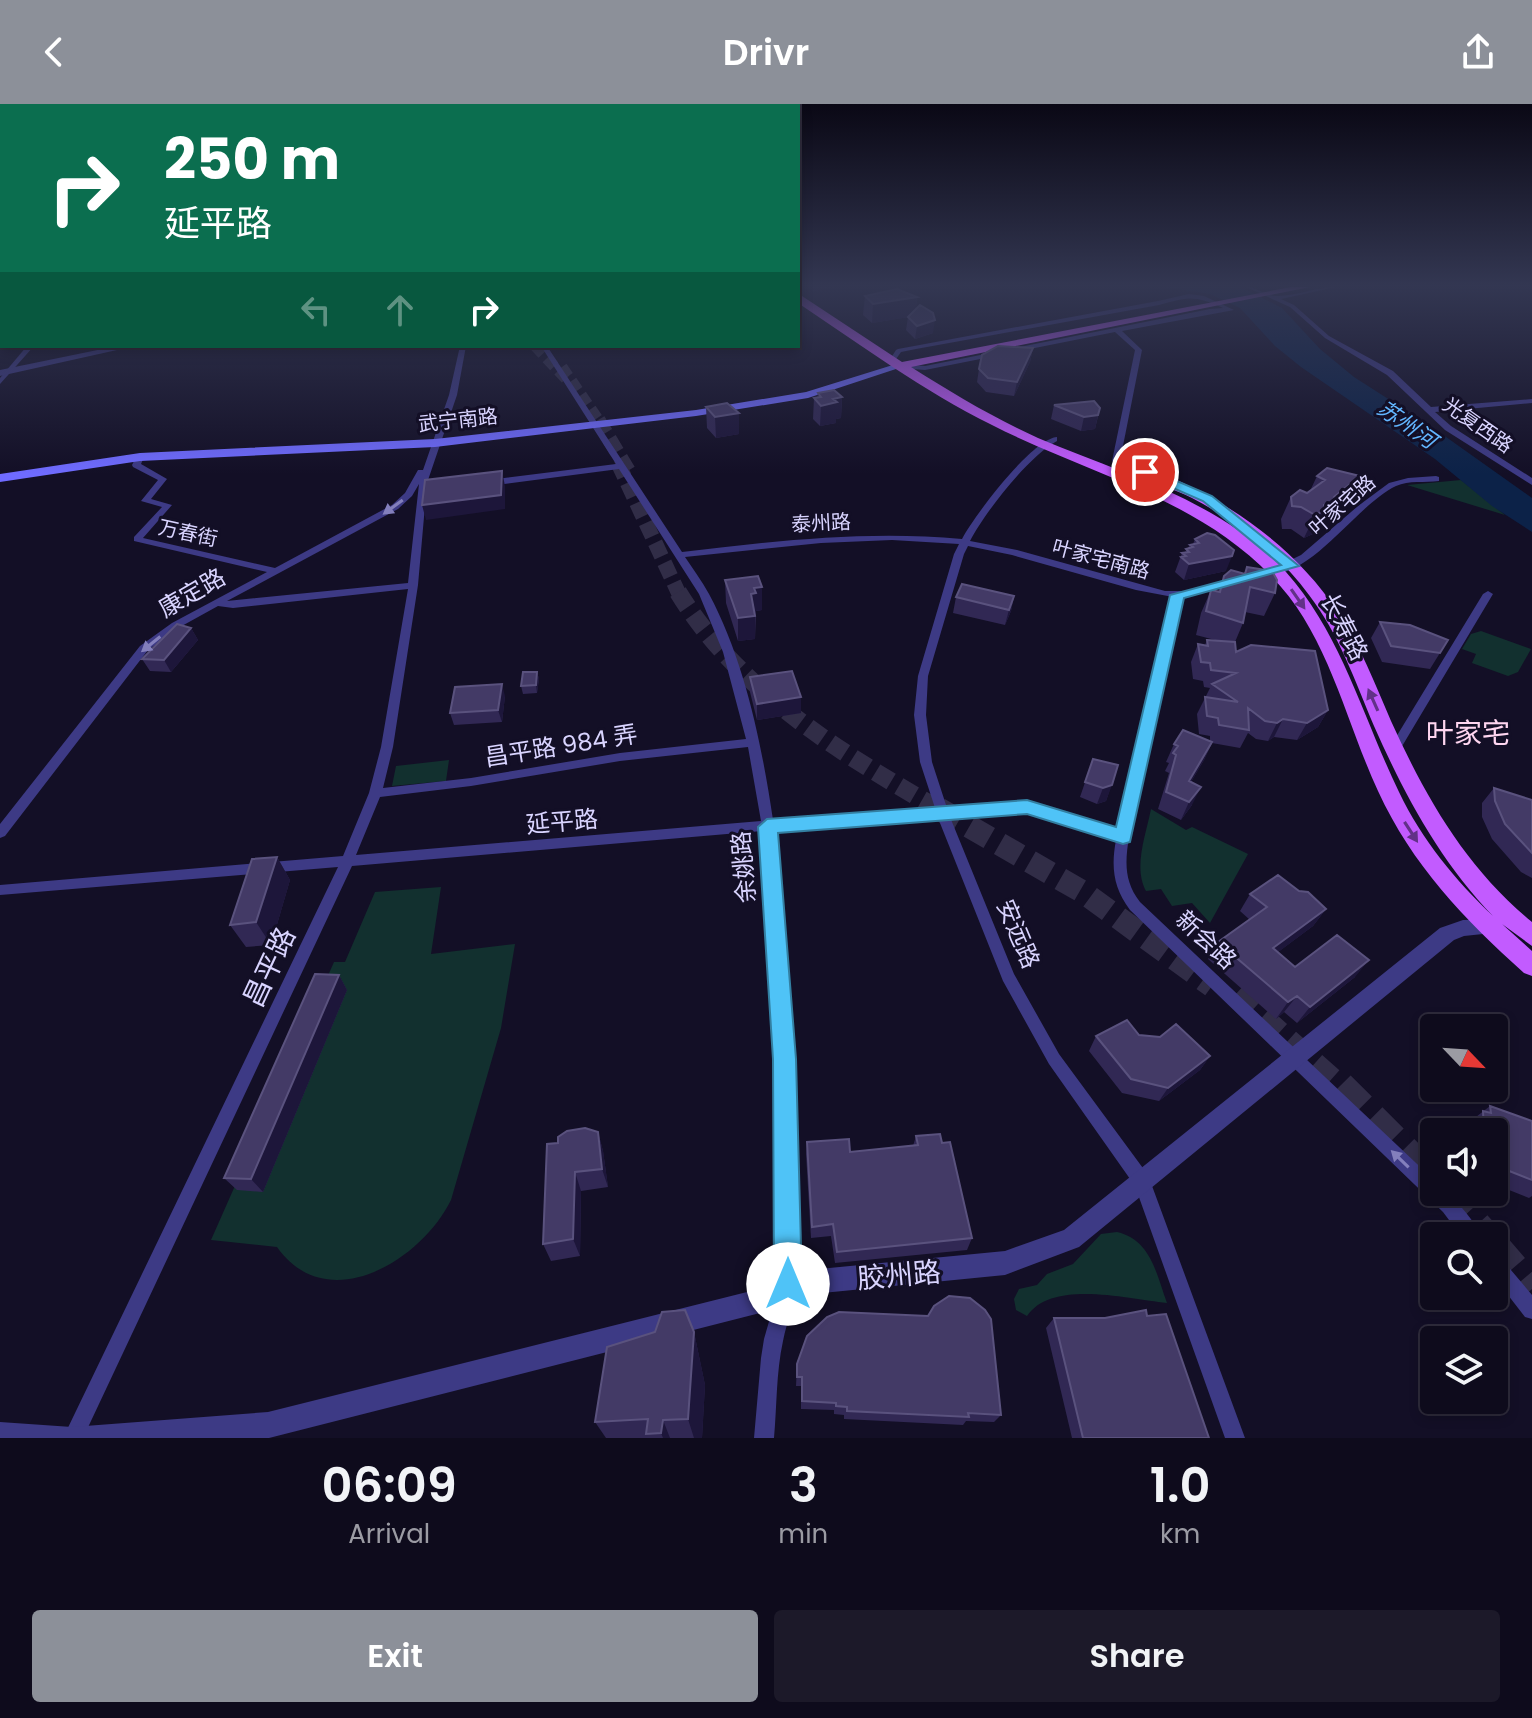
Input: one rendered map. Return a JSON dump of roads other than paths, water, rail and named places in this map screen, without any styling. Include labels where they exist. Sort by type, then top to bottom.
[{"type":"main road","name":"长寿路","points":[[886,349],[1049,442],[1116,461],[1207,498],[1276,571],[1325,642],[1404,822],[1448,888],[1532,966]]},
{"type":"main road","name":"长寿路","points":[[888,349],[993,421],[1049,442],[1179,500],[1215,522],[1329,612],[1348,643],[1424,811],[1465,875],[1528,930]]},
{"type":"main road","points":[[906,361],[963,349]]},
{"type":"main road","name":"武宁南路","points":[[0,478],[140,457],[438,441],[808,395],[906,361]]},
{"type":"main road","name":"武宁南路","points":[[0,471],[142,452],[438,441]]},
{"type":"street","points":[[0,382],[5,372],[28,349]]},
{"type":"street","points":[[5,372],[114,349]]},
{"type":"street","name":"康定路","points":[[422,490],[462,349]]},
{"type":"street","name":"余姚路","points":[[546,349],[681,555],[712,609],[754,742],[767,827],[784,1054],[788,1284],[772,1346],[764,1438]]},
{"type":"street","points":[[906,361],[957,349]]},
{"type":"street","points":[[906,361],[983,349]]},
{"type":"street","points":[[1116,461],[1138,349]]},
{"type":"street","name":"光复西路","points":[[1348,349],[1390,373],[1448,428],[1532,482]]},
{"type":"street","points":[[1428,410],[1532,401]]},
{"type":"street","name":"康定路","points":[[0,833],[144,648],[217,603],[395,507],[409,494],[438,441]]},
{"type":"street","name":"安远路","points":[[1049,442],[1001,489],[963,542],[923,676],[920,715],[926,762],[942,812],[1008,977],[1054,1059],[1142,1181],[1235,1438]]},
{"type":"street","name":"万春街","points":[[140,457],[136,465],[163,479],[145,501],[168,505],[137,539],[275,571]]},
{"type":"street","points":[[483,483],[621,466]]},
{"type":"street","name":"叶家宅路","points":[[1276,571],[1317,550],[1395,483],[1436,479]]},
{"type":"street","points":[[422,490],[437,488]]},
{"type":"street","name":"昌平路","points":[[75,1438],[347,862],[375,793],[394,711],[413,585],[422,490]]},
{"type":"street","name":"泰州路","points":[[681,555],[829,538],[963,542]]},
{"type":"street","name":"叶家宅南路","points":[[963,542],[1178,595],[1246,579]]},
{"type":"street","points":[[217,603],[233,605],[413,585]]},
{"type":"street","points":[[1394,750],[1488,594]]},
{"type":"street","name":"新会路","points":[[1178,595],[1117,867],[1126,896],[1449,1206],[1461,1222]]},
{"type":"street","name":"昌平路 984 弄","points":[[375,793],[471,782],[620,757],[754,742]]},
{"type":"street","name":"延平路","points":[[0,890],[1027,807],[1123,837]]},
{"type":"street","name":"胶州路","points":[[75,1438],[268,1425],[469,1377],[764,1300],[788,1284],[1005,1263],[1071,1239],[1447,934],[1488,926],[1528,930]]},
{"type":"street","points":[[1508,1280],[1532,1310]]},
{"type":"street","points":[[0,1435],[66,1438]]},
{"type":"water","name":"苏州河","points":[[1279,349],[1320,349],[1354,377],[1432,427],[1532,498],[1532,532],[1492,506],[1435,459]]},
{"type":"tunnel","points":[[538,349],[568,381]]},
{"type":"tunnel","points":[[562,367],[600,422]]},
{"type":"tunnel","points":[[598,420],[629,472]]},
{"type":"tunnel","points":[[618,463],[678,592]]},
{"type":"tunnel","points":[[678,592],[731,661],[762,691],[831,743],[942,811]]},
{"type":"tunnel","points":[[939,809],[1083,892],[1212,986]]},
{"type":"tunnel","points":[[1236,994],[1342,1088]]},
{"type":"tunnel","points":[[1342,1088],[1420,1166]]},
{"type":"tunnel","points":[[1459,1206],[1473,1222]]},
{"type":"tunnel","points":[[1508,1261],[1532,1289]]},
{"type":"district","name":"叶家宅","points":[[1468,733]]}]
